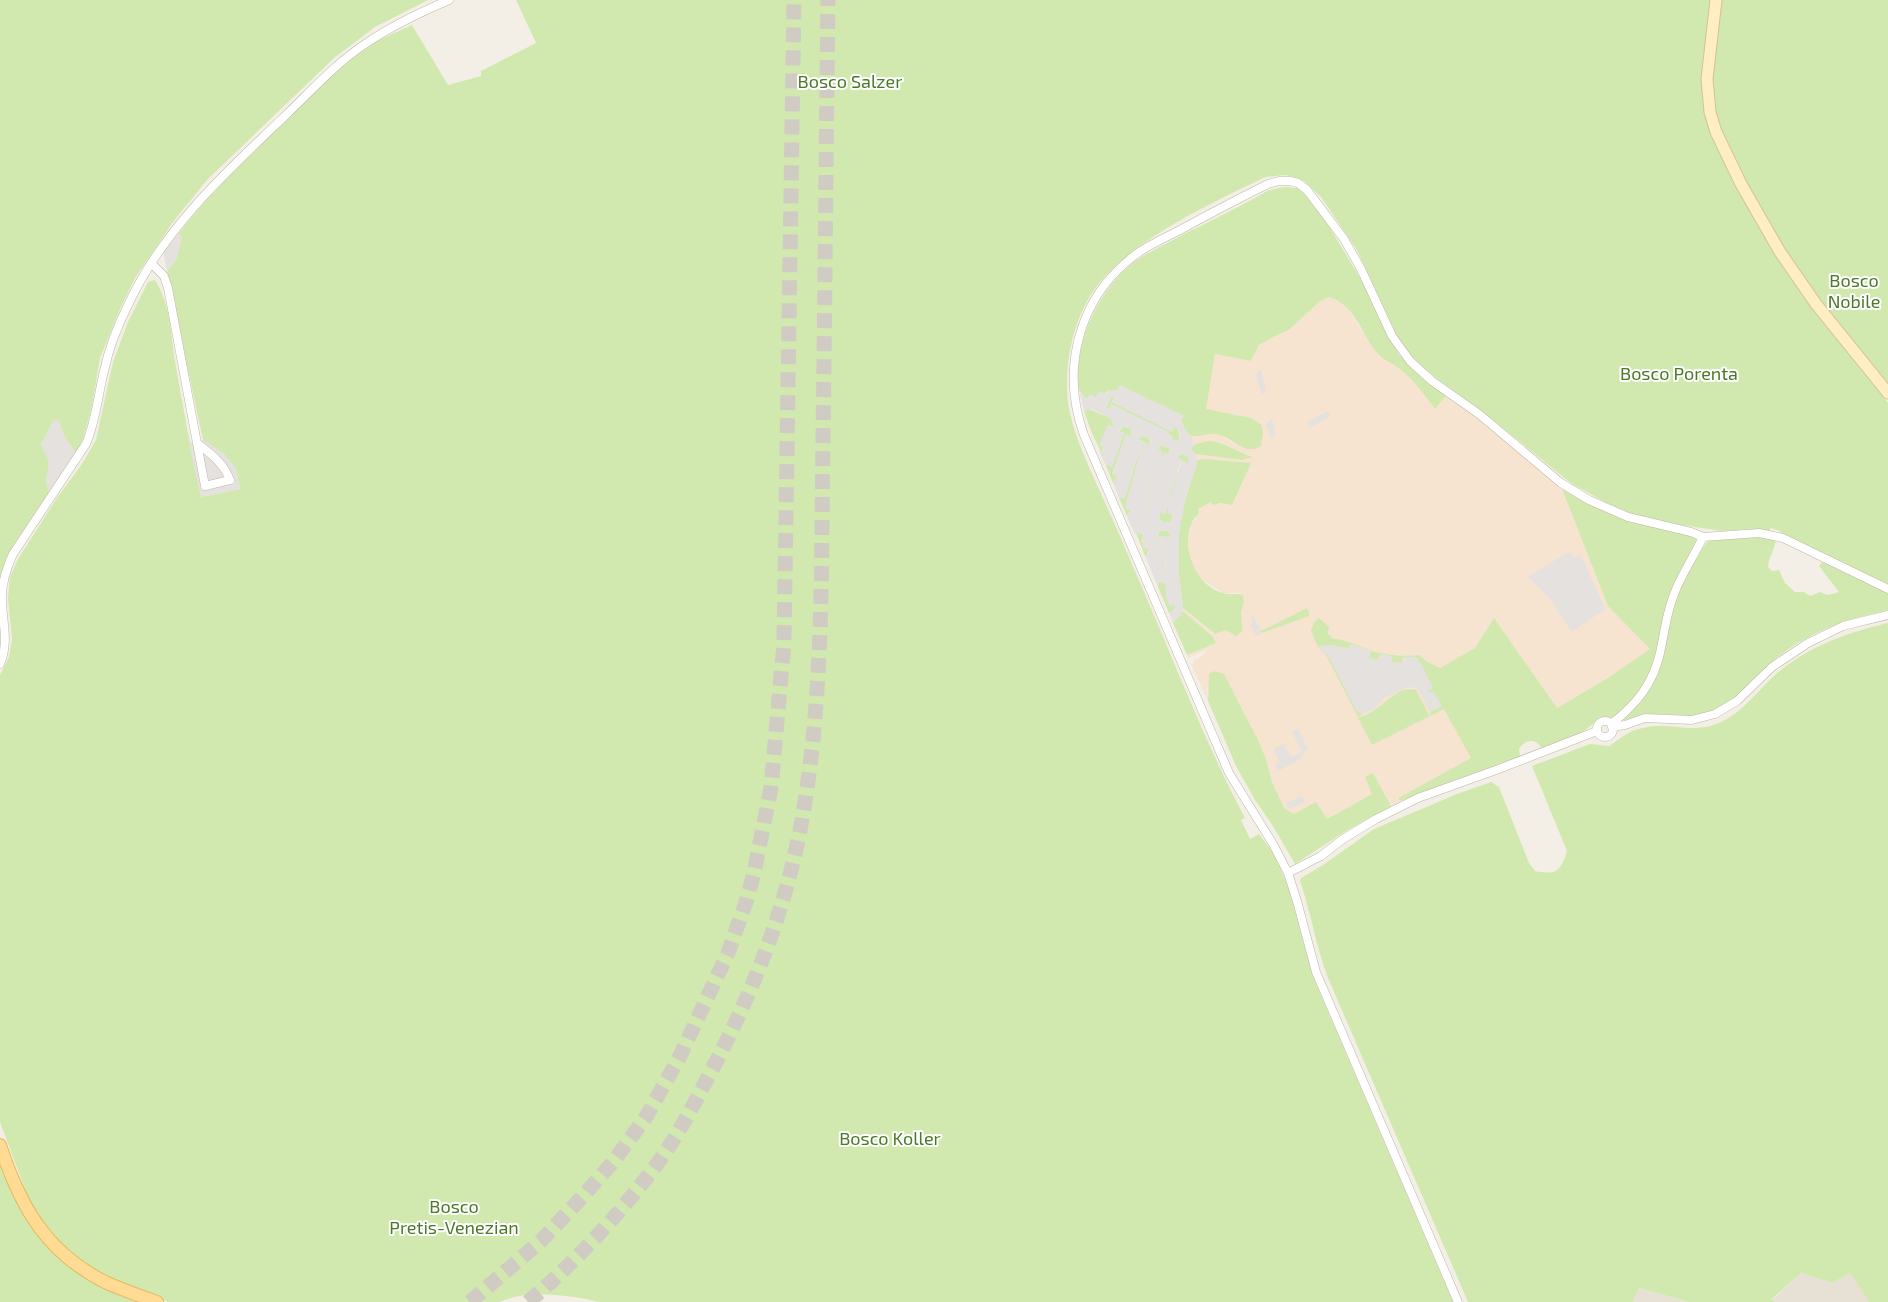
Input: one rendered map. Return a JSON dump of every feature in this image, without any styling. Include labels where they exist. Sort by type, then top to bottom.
[{"type":"main road","points":[[1716,0],[1708,51],[1706,79],[1710,112],[1716,132],[1741,184],[1780,252],[1816,304],[1888,392]]},
{"type":"main road","points":[[0,1145],[12,1181],[21,1200],[34,1221],[58,1249],[99,1278],[116,1287],[157,1302]]},
{"type":"street","points":[[0,664],[6,643],[2,590],[8,563],[86,444],[110,348],[128,303],[151,262],[212,187],[327,74],[380,34],[449,0]]},
{"type":"street","points":[[1458,1302],[1316,972],[1288,874],[1273,844],[1229,773],[1080,425],[1074,402],[1073,372],[1076,348],[1081,329],[1096,297],[1113,275],[1142,250],[1268,184],[1279,180],[1296,182],[1314,196],[1329,218],[1361,269],[1392,336],[1410,361],[1479,414],[1561,483],[1628,517],[1691,532],[1703,538],[1742,533],[1774,535],[1888,590]]},
{"type":"street","points":[[151,262],[164,276],[168,288],[204,486],[230,480],[226,468],[218,459],[197,443]]},
{"type":"street","points":[[1611,725],[1637,701],[1652,678],[1657,665],[1665,624],[1676,587],[1703,538]]},
{"type":"street","points":[[1288,874],[1321,856],[1360,828],[1404,804],[1597,731],[1600,723],[1605,721],[1611,725],[1625,725],[1645,718],[1692,720],[1715,714],[1737,701],[1772,667],[1808,643],[1843,626],[1888,615]]},
{"type":"shaded area","points":[[178,234],[182,237],[177,258],[167,271],[163,252]]},
{"type":"shaded area","points":[[1329,297],[1338,299],[1347,307],[1378,355],[1398,367],[1411,378],[1435,409],[1446,396],[1490,428],[1562,489],[1608,606],[1651,649],[1608,678],[1557,708],[1494,618],[1475,648],[1440,668],[1426,661],[1471,758],[1398,798],[1400,801],[1391,806],[1373,773],[1373,795],[1326,819],[1294,814],[1284,808],[1272,782],[1266,759],[1258,740],[1224,674],[1207,687],[1208,701],[1191,664],[1193,665],[1194,660],[1198,659],[1208,649],[1189,658],[1187,655],[1216,643],[1212,636],[1183,611],[1183,608],[1214,634],[1241,612],[1244,602],[1239,593],[1223,593],[1200,578],[1189,556],[1188,540],[1192,523],[1199,514],[1198,509],[1211,502],[1232,505],[1237,463],[1223,460],[1197,460],[1195,454],[1241,460],[1252,456],[1243,454],[1220,442],[1200,442],[1194,445],[1192,436],[1221,435],[1235,444],[1261,424],[1251,418],[1205,409],[1215,354],[1251,361],[1259,345],[1289,330],[1319,302]]},
{"type":"shaded area","points":[[1261,370],[1266,389],[1262,395],[1256,374]]},
{"type":"shaded area","points":[[1120,385],[1184,416],[1181,421],[1189,435],[1192,436],[1194,445],[1191,449],[1195,454],[1197,465],[1186,496],[1179,534],[1179,576],[1183,608],[1181,615],[1173,623],[1169,613],[1176,606],[1169,606],[1165,583],[1158,583],[1158,587],[1145,556],[1148,554],[1149,549],[1143,548],[1143,534],[1136,533],[1135,535],[1127,516],[1131,510],[1125,509],[1139,456],[1145,442],[1151,445],[1151,441],[1145,436],[1138,439],[1144,442],[1134,467],[1125,499],[1119,498],[1113,483],[1117,476],[1112,474],[1126,434],[1132,436],[1132,430],[1126,426],[1120,429],[1119,431],[1124,433],[1112,467],[1106,466],[1099,451],[1102,451],[1104,447],[1099,444],[1108,425],[1113,427],[1113,423],[1110,418],[1092,409],[1084,411],[1079,390],[1087,399],[1090,394],[1096,397],[1099,391],[1105,394],[1109,390],[1117,390]],"holes":[[[1111,397],[1114,397],[1112,402],[1172,432],[1175,426],[1177,427],[1180,435],[1179,439],[1177,441],[1172,440],[1173,436],[1168,434],[1169,432],[1111,404],[1109,409],[1106,408]],[[1161,445],[1169,448],[1170,454],[1164,452],[1158,464],[1163,451],[1157,449]],[[1180,454],[1187,456],[1189,463],[1183,461],[1168,505],[1178,469],[1183,460],[1177,457]],[[1155,473],[1149,493],[1143,533],[1148,493]],[[1168,505],[1168,514],[1173,515],[1170,522],[1164,523],[1159,519],[1160,513],[1166,514]],[[1162,530],[1170,534],[1170,537],[1157,536]],[[1163,536],[1163,565],[1164,579],[1162,565]]]},
{"type":"shaded area","points":[[1328,411],[1331,416],[1309,428],[1307,422]]},
{"type":"shaded area","points":[[1272,419],[1276,435],[1271,439],[1266,423]]},
{"type":"shaded area","points":[[54,420],[59,420],[64,436],[76,454],[49,492],[46,480],[49,464],[41,446]]},
{"type":"shaded area","points":[[203,440],[224,454],[236,469],[240,489],[201,497],[189,443]]},
{"type":"shaded area","points":[[1570,551],[1574,558],[1581,555],[1605,609],[1572,632],[1550,599],[1528,577]]},
{"type":"shaded area","points":[[1253,615],[1262,633],[1256,636],[1250,624],[1253,622],[1251,616]]},
{"type":"shaded area","points":[[1351,644],[1371,652],[1369,658],[1378,660],[1380,654],[1392,656],[1392,662],[1402,663],[1403,657],[1417,657],[1433,688],[1428,690],[1428,693],[1433,691],[1442,706],[1430,712],[1418,689],[1413,687],[1406,688],[1384,698],[1374,709],[1364,713],[1357,712],[1327,654],[1323,654],[1318,647],[1331,645],[1349,649]]},
{"type":"shaded area","points":[[1298,729],[1308,749],[1304,752],[1301,759],[1278,771],[1275,765],[1280,762],[1273,749],[1284,744],[1291,757],[1302,752],[1292,732]]},
{"type":"shaded area","points":[[1302,796],[1305,802],[1288,808],[1286,803]]},
{"type":"shaded area","points":[[1801,1273],[1832,1283],[1850,1273],[1869,1302],[1774,1302],[1772,1300]]},
{"type":"shaded area","points":[[1639,1288],[1689,1302],[1633,1302]]},
{"type":"green space","points":[[0,0],[428,0],[375,27],[334,58],[207,180],[173,222],[135,278],[120,309],[100,358],[92,406],[83,439],[76,454],[54,420],[41,445],[49,464],[46,480],[49,492],[11,551],[0,577]]},
{"type":"green space","points":[[516,0],[1711,0],[1702,68],[1703,100],[1708,123],[1771,248],[1791,279],[1888,403],[1888,586],[1771,528],[1769,531],[1751,529],[1723,531],[1647,520],[1607,503],[1572,484],[1478,408],[1420,366],[1399,340],[1357,250],[1321,197],[1304,181],[1286,175],[1265,177],[1196,211],[1149,239],[1128,255],[1109,272],[1086,302],[1071,344],[1067,373],[1068,402],[1079,444],[1201,726],[1245,818],[1241,820],[1250,839],[1259,834],[1274,854],[1288,886],[1313,977],[1453,1302],[601,1302],[537,1294],[524,1295],[500,1302],[168,1302],[124,1285],[77,1259],[51,1235],[29,1200],[0,1122],[0,675],[9,657],[12,639],[8,598],[10,577],[18,559],[96,440],[113,362],[128,322],[148,282],[155,280],[167,309],[184,412],[201,497],[240,489],[236,469],[224,454],[203,440],[167,271],[177,258],[182,237],[178,234],[213,191],[331,77],[353,58],[379,40],[412,25],[448,85],[481,76],[481,71],[536,43]]},
{"type":"green space","name":"Bosco Nobile","points":[[1721,0],[1888,0],[1888,385],[1808,285],[1764,216],[1722,136],[1712,85]]},
{"type":"green space","points":[[1285,187],[1298,188],[1313,203],[1363,283],[1399,355],[1427,382],[1446,396],[1435,409],[1405,373],[1378,354],[1352,313],[1338,301],[1329,297],[1319,302],[1289,330],[1259,345],[1251,361],[1215,354],[1206,409],[1251,418],[1261,424],[1263,433],[1261,446],[1255,449],[1245,448],[1217,434],[1189,435],[1181,421],[1183,416],[1120,385],[1117,390],[1107,391],[1103,395],[1087,399],[1083,396],[1080,392],[1077,377],[1086,332],[1099,303],[1117,278],[1140,258],[1184,234],[1269,190]]},
{"type":"green space","points":[[1111,397],[1114,397],[1112,402],[1172,431],[1175,426],[1177,427],[1180,438],[1177,441],[1172,440],[1168,434],[1111,404],[1109,409],[1106,408]]},
{"type":"green space","points":[[1089,409],[1110,418],[1113,423],[1113,427],[1108,425],[1100,445],[1104,447],[1101,452],[1084,411]]},
{"type":"green space","points":[[1124,426],[1131,429],[1132,437],[1126,435],[1112,474],[1118,475],[1113,483],[1106,465],[1112,466],[1124,433],[1119,431]]},
{"type":"green space","points":[[1142,436],[1149,437],[1151,445],[1146,443],[1127,499],[1126,509],[1131,510],[1127,516],[1119,498],[1125,498],[1144,442],[1138,439]]},
{"type":"green space","points":[[1210,441],[1221,443],[1253,457],[1241,460],[1195,454],[1191,449],[1196,444]]},
{"type":"green space","points":[[1161,445],[1169,448],[1170,453],[1161,457],[1149,493],[1142,542],[1149,549],[1145,556],[1136,533],[1142,533],[1148,493],[1162,451],[1157,449]]},
{"type":"green space","points":[[1181,454],[1189,458],[1189,464],[1177,457]]},
{"type":"green space","points":[[1197,460],[1251,463],[1232,505],[1220,503],[1213,505],[1211,502],[1198,509],[1199,514],[1193,520],[1188,543],[1189,554],[1193,564],[1205,582],[1213,589],[1223,593],[1243,595],[1244,603],[1241,612],[1242,631],[1236,636],[1226,630],[1215,634],[1183,608],[1179,576],[1179,534],[1182,511]]},
{"type":"green space","points":[[1179,469],[1168,505],[1173,517],[1170,522],[1164,523],[1159,519],[1160,513],[1166,513],[1172,486]]},
{"type":"green space","points":[[1562,489],[1597,508],[1634,522],[1695,537],[1697,544],[1678,576],[1667,601],[1657,654],[1645,686],[1621,713],[1614,718],[1599,717],[1580,733],[1542,749],[1540,745],[1531,741],[1524,743],[1519,749],[1520,757],[1400,801],[1398,798],[1471,758],[1444,709],[1372,745],[1358,718],[1371,712],[1403,690],[1409,689],[1416,690],[1429,715],[1431,714],[1430,712],[1441,706],[1428,693],[1427,690],[1433,688],[1420,663],[1418,663],[1417,657],[1403,657],[1402,663],[1392,662],[1380,654],[1379,660],[1369,658],[1370,651],[1351,644],[1349,649],[1334,646],[1318,647],[1311,631],[1314,622],[1319,618],[1329,627],[1328,634],[1333,639],[1348,641],[1383,654],[1419,655],[1440,668],[1475,648],[1494,618],[1557,708],[1608,678],[1650,649],[1608,606]]},
{"type":"green space","points":[[1160,530],[1167,531],[1170,534],[1163,548],[1163,565],[1167,597],[1176,606],[1169,613],[1158,587],[1158,583],[1165,582],[1162,565],[1163,536],[1157,536]]},
{"type":"green space","points":[[1747,535],[1776,539],[1768,567],[1772,571],[1779,570],[1785,583],[1795,592],[1804,592],[1810,596],[1820,592],[1828,595],[1839,592],[1819,566],[1822,562],[1888,592],[1888,611],[1846,621],[1806,638],[1782,654],[1746,688],[1716,710],[1698,715],[1654,714],[1621,720],[1641,702],[1656,675],[1675,596],[1696,556],[1709,540]]},
{"type":"green space","points":[[1307,608],[1309,616],[1262,633],[1261,631]]},
{"type":"green space","points":[[1183,611],[1212,636],[1216,643],[1187,655],[1173,623]]},
{"type":"green space","points":[[1888,623],[1888,1302],[1869,1302],[1850,1273],[1832,1283],[1801,1273],[1772,1299],[1774,1302],[1689,1302],[1639,1288],[1633,1302],[1468,1302],[1328,978],[1300,881],[1301,878],[1374,829],[1457,794],[1491,782],[1499,787],[1529,863],[1535,871],[1552,872],[1560,868],[1567,851],[1532,766],[1590,744],[1609,746],[1628,733],[1643,728],[1665,726],[1697,728],[1721,722],[1738,711],[1774,676],[1805,653],[1845,635]]},
{"type":"green space","points":[[1325,653],[1327,653],[1360,713],[1364,713],[1358,717]]},
{"type":"green space","points":[[1215,671],[1224,674],[1258,740],[1266,759],[1272,782],[1284,808],[1294,814],[1316,802],[1327,819],[1372,794],[1365,777],[1373,773],[1391,806],[1346,831],[1295,864],[1236,766],[1208,701],[1209,674]]},
{"type":"green space","points":[[0,1163],[13,1194],[30,1223],[40,1237],[63,1261],[83,1277],[139,1302],[0,1302]]},
{"type":"tunnel","points":[[470,1302],[541,1241],[613,1162],[646,1117],[680,1056],[728,953],[754,873],[771,788],[784,643],[794,0]]},
{"type":"tunnel","points":[[528,1302],[576,1258],[606,1226],[648,1176],[679,1130],[722,1049],[752,985],[777,918],[796,849],[810,767],[815,721],[820,627],[828,0]]},
{"type":"park label","name":"Bosco Salzer","points":[[850,82]]},
{"type":"park label","name":"Bosco Porenta","points":[[1679,374]]},
{"type":"park label","name":"Bosco Koller","points":[[890,1139]]},
{"type":"park label","name":"Bosco Pretis-Venezian","points":[[454,1217]]}]
